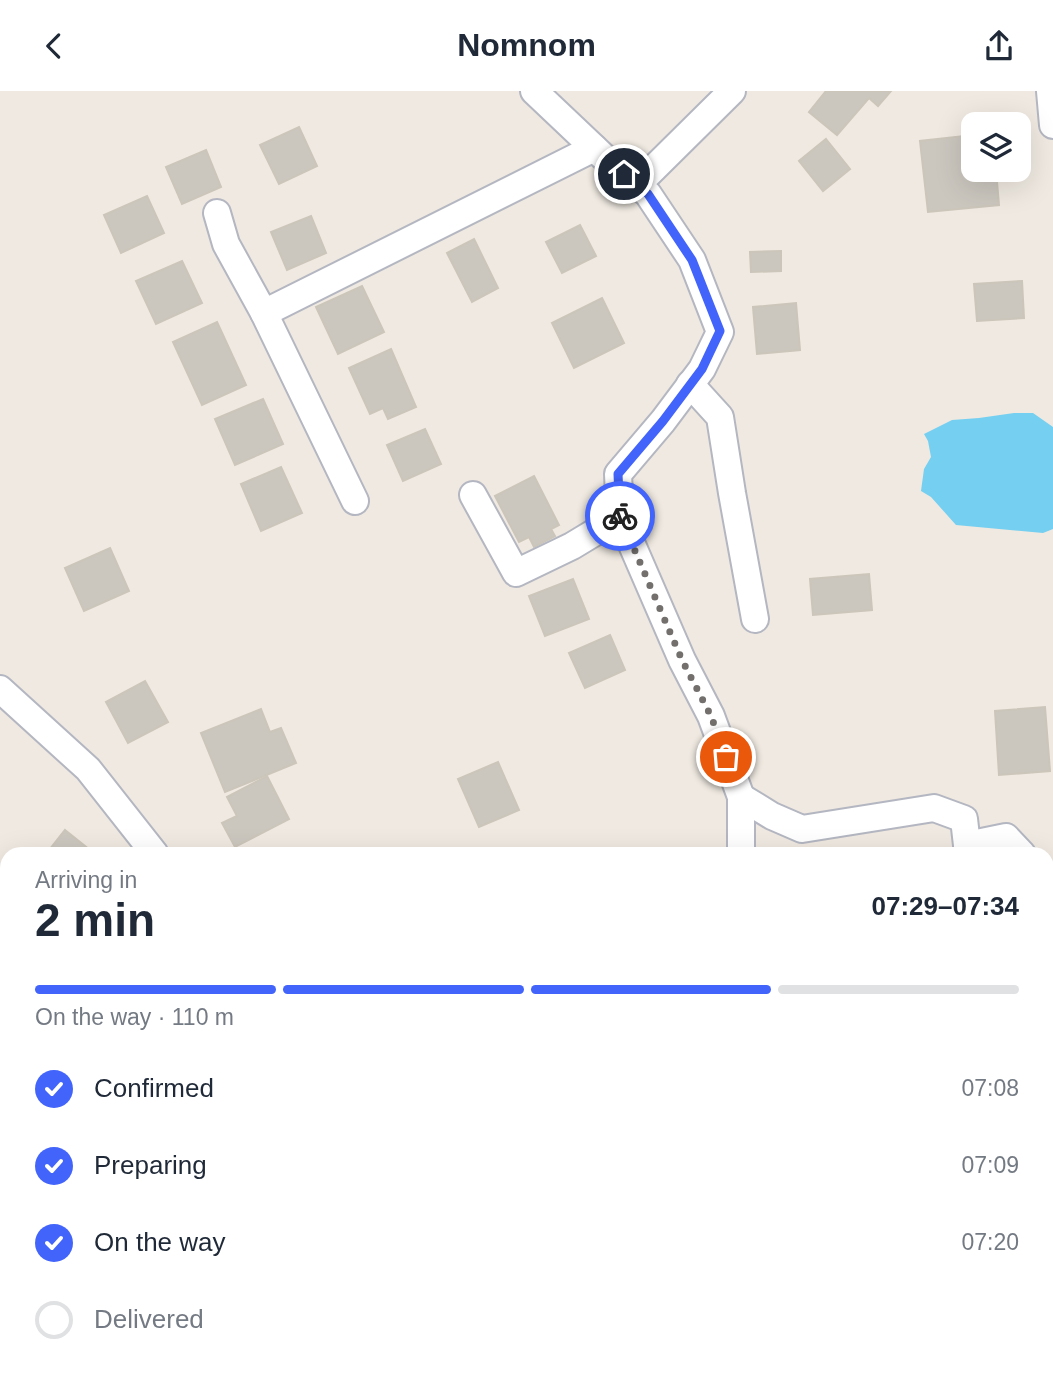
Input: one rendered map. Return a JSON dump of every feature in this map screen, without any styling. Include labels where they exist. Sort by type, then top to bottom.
[{"type":"street","points":[[534,91],[648,194],[692,260],[720,331],[702,369],[618,474],[620,517],[682,660],[711,716],[741,797],[741,847]]},
{"type":"street","points":[[637,185],[732,91]]},
{"type":"street","points":[[1050,91],[1053,125]]},
{"type":"street","points":[[264,313],[594,148]]},
{"type":"street","points":[[217,213],[226,244],[264,313],[355,501]]},
{"type":"street","points":[[691,384],[720,417],[755,619]]},
{"type":"street","points":[[473,495],[516,573],[572,546],[620,517]]},
{"type":"street","points":[[0,689],[88,769],[149,847]]},
{"type":"street","points":[[741,797],[802,829],[934,808],[964,818],[968,847]]},
{"type":"water","points":[[1033,413],[1053,427],[1053,529],[1043,533],[956,525],[931,497],[921,491],[924,469],[931,457],[924,434],[952,420]]},
{"type":"building","points":[[826,91],[891,91],[878,106],[869,98],[837,135],[809,112]]},
{"type":"building","points":[[299,127],[317,166],[279,184],[260,145]]},
{"type":"building","points":[[961,136],[961,182],[997,182],[999,205],[928,212],[920,141]]},
{"type":"building","points":[[826,139],[850,169],[823,191],[799,161]]},
{"type":"building","points":[[206,150],[221,187],[182,204],[166,167]]},
{"type":"building","points":[[147,196],[164,233],[121,253],[104,215]]},
{"type":"building","points":[[311,216],[326,253],[287,270],[271,232]]},
{"type":"building","points":[[580,225],[596,256],[562,273],[546,242]]},
{"type":"building","points":[[474,239],[498,288],[472,302],[447,253]]},
{"type":"building","points":[[781,251],[781,271],[751,272],[750,252]]},
{"type":"building","points":[[182,261],[202,303],[156,324],[136,281]]},
{"type":"building","points":[[1022,281],[1024,318],[977,321],[974,284]]},
{"type":"building","points":[[362,286],[384,332],[338,354],[316,307]]},
{"type":"building","points":[[602,298],[624,343],[574,368],[552,323]]},
{"type":"building","points":[[796,303],[800,350],[757,354],[753,307]]},
{"type":"building","points":[[217,322],[246,385],[202,405],[173,342]]},
{"type":"building","points":[[391,349],[416,407],[388,419],[383,408],[370,414],[349,368]]},
{"type":"building","points":[[263,399],[283,444],[235,465],[215,419]]},
{"type":"building","points":[[425,429],[441,464],[403,481],[387,445]]},
{"type":"building","points":[[281,467],[302,513],[261,531],[241,484]]},
{"type":"building","points":[[534,476],[559,525],[551,529],[555,536],[534,547],[529,537],[519,542],[495,496]]},
{"type":"building","points":[[110,548],[129,591],[84,611],[65,568]]},
{"type":"building","points":[[869,574],[872,610],[813,615],[810,579]]},
{"type":"building","points":[[573,579],[589,619],[545,636],[529,596]]},
{"type":"building","points":[[610,635],[625,670],[585,688],[569,653]]},
{"type":"building","points":[[145,681],[168,722],[128,743],[106,702]]},
{"type":"building","points":[[1045,707],[1050,771],[999,775],[995,711]]},
{"type":"building","points":[[261,709],[270,732],[281,728],[296,763],[225,792],[201,733]]},
{"type":"building","points":[[498,762],[519,810],[479,827],[458,779]]},
{"type":"building","points":[[267,776],[289,819],[235,847],[222,823],[237,816],[227,797]]},
{"type":"building","points":[[65,830],[86,847],[52,847]]},
{"type":"way so far","points":[[620,516],[682,660],[711,716],[726,757]]},
{"type":"route","points":[[620,516],[618,474],[702,369],[720,331],[692,260],[648,194],[624,174]]}]
